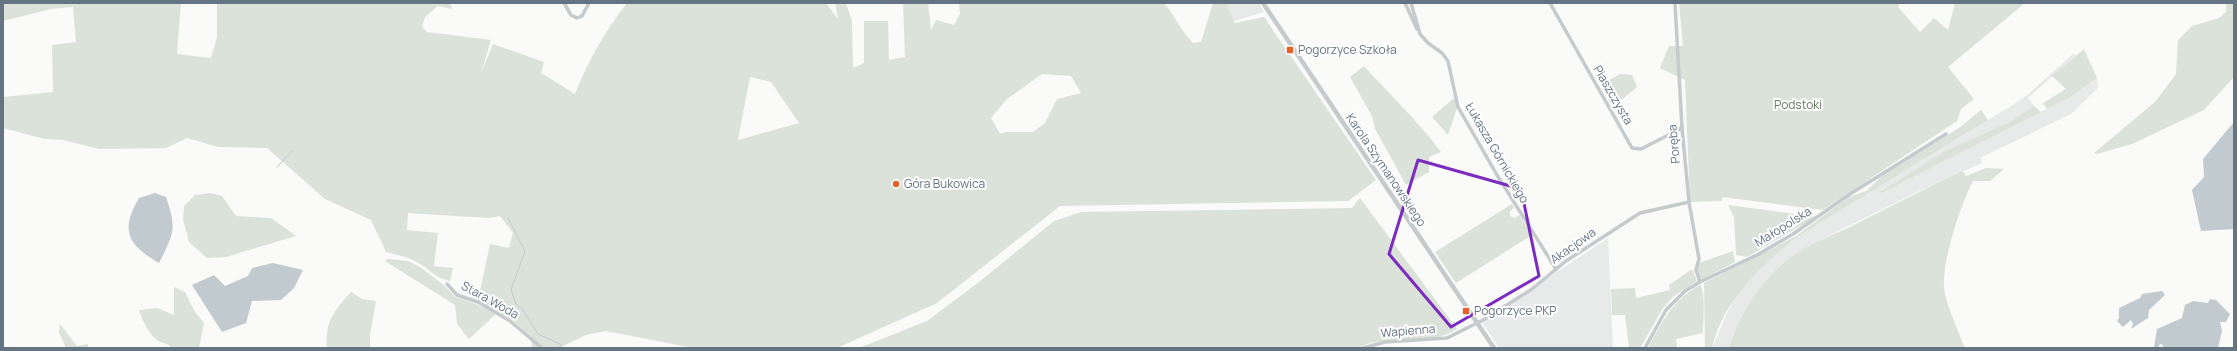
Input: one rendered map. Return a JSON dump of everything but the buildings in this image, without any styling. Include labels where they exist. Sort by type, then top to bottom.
[{"type":"street","points":[[564,3],[571,15],[577,18],[582,16],[589,3]]},
{"type":"street","name":"Karola Szymanowskiego","points":[[1263,3],[1494,348]]},
{"type":"street","points":[[1405,3],[1418,30]]},
{"type":"street","name":"Łukasza Górnickiego","points":[[1411,3],[1418,30],[1428,43],[1445,56],[1449,64],[1458,107],[1497,175],[1556,269]]},
{"type":"street","name":"Piaszczysta","points":[[1550,3],[1632,148],[1640,149],[1682,128]]},
{"type":"street","name":"Poręba","points":[[1675,3],[1682,128],[1689,202],[1699,259],[1696,270],[1700,282]]},
{"type":"street","name":"Małopolska","points":[[1645,348],[1666,310],[1675,299],[1700,282],[1757,255],[1794,234],[1850,194],[1946,134]]},
{"type":"street","name":"Akacjowa","points":[[1477,322],[1532,289],[1556,269],[1640,213],[1689,202]]},
{"type":"street","name":"Stara Woda","points":[[447,284],[457,295],[478,302],[510,321],[542,348]]},
{"type":"street","name":"Wapienna","points":[[1363,348],[1385,342],[1447,338],[1477,322]]},
{"type":"highlighted area","points":[[1418,160],[1521,189],[1539,276],[1451,327],[1389,254]]},
{"type":"shaded area","points":[[1226,3],[1259,3],[1264,12],[1234,21]]},
{"type":"shaded area","points":[[2074,53],[2076,55],[2028,98],[2034,106],[2023,116],[2026,119],[2069,98],[2097,78],[2098,88],[2071,114],[1980,158],[1982,163],[1924,189],[1822,239],[1780,268],[1761,287],[1733,335],[1729,348],[1712,348],[1729,309],[1741,288],[1760,267],[1794,239],[2008,108],[2026,96]]},
{"type":"shaded area","points":[[2234,122],[2234,229],[2201,231],[2192,190],[2204,177],[2203,159]]},
{"type":"shaded area","points":[[155,193],[166,197],[173,224],[171,237],[159,263],[140,250],[130,236],[129,229],[129,220],[139,198]]},
{"type":"shaded area","points":[[1608,238],[1613,348],[1499,348],[1482,322]]},
{"type":"shaded area","points":[[273,263],[303,270],[294,288],[281,300],[252,301],[246,323],[222,332],[192,285],[214,275],[225,286],[248,276],[252,268]]},
{"type":"shaded area","points":[[2162,291],[2165,295],[2149,310],[2148,318],[2131,329],[2133,324],[2131,320],[2123,327],[2117,321],[2119,318],[2119,308],[2140,298],[2142,294]]},
{"type":"shaded area","points":[[2210,299],[2216,300],[2230,314],[2226,322],[2220,322],[2222,331],[2218,348],[2163,348],[2163,345],[2160,344],[2158,348],[2154,347],[2157,329],[2182,318],[2185,305],[2193,301],[2208,303]]},
{"type":"green space","points":[[3,3],[181,3],[177,54],[211,58],[217,37],[217,3],[449,3],[453,9],[438,6],[425,17],[422,27],[427,32],[491,40],[481,73],[493,44],[544,62],[541,73],[575,94],[611,24],[627,3],[826,3],[838,19],[835,3],[846,3],[852,21],[853,68],[864,63],[864,21],[888,21],[889,60],[905,57],[903,3],[928,3],[931,30],[936,20],[954,25],[960,14],[959,3],[1164,3],[1193,43],[1201,42],[1213,3],[1226,3],[1235,23],[1264,17],[1376,180],[1348,201],[1060,206],[937,303],[837,348],[693,348],[606,331],[586,335],[559,348],[532,348],[531,336],[511,319],[478,301],[490,244],[509,248],[513,233],[500,216],[488,218],[408,213],[407,230],[438,233],[434,266],[453,268],[450,281],[437,276],[412,260],[386,252],[371,220],[325,199],[267,148],[218,147],[187,138],[166,148],[99,149],[63,140],[45,139],[3,128],[3,97],[53,92],[52,45],[76,42],[73,7],[51,9],[3,21]],"holes":[[[1042,74],[1071,76],[1081,93],[1057,99],[1045,123],[1033,132],[1006,132],[1000,134],[991,118],[1006,100]],[[750,77],[771,82],[799,123],[738,140]]]},
{"type":"green space","name":"Podstoki","points":[[1679,3],[1900,3],[1898,7],[1920,32],[1934,18],[1948,30],[1955,3],[2025,3],[1948,67],[1974,99],[1961,109],[1957,121],[1823,210],[1723,197],[1721,201],[1690,202],[1685,80],[1660,68],[1669,46],[1683,46]]},
{"type":"green space","points":[[2226,3],[2234,3],[2234,77],[2204,110],[2132,144],[2097,154],[2094,153],[2155,102],[2176,74],[2178,40],[2192,26],[2219,18],[2226,12]]},
{"type":"green space","points":[[2084,49],[2097,78],[2069,98],[2047,109],[2043,103],[2066,89],[2052,76]]},
{"type":"green space","points":[[1364,66],[1441,152],[1429,157],[1429,172],[1406,185],[1375,129],[1372,116],[1350,77]]},
{"type":"green space","points":[[1620,74],[1632,75],[1637,87],[1613,107],[1600,85]]},
{"type":"green space","points":[[1454,98],[1457,108],[1448,135],[1432,117]]},
{"type":"green space","points":[[2034,106],[2041,112],[1881,193],[1880,192],[1944,152],[2012,121]]},
{"type":"green space","points":[[1981,110],[1988,120],[1794,239],[1781,250],[1744,287],[1725,315],[1717,331],[1712,348],[1705,348],[1704,283],[1796,236],[1849,197],[1866,191],[1882,176],[1959,128]]},
{"type":"green space","points":[[1986,168],[2004,169],[1990,181],[1973,181],[1963,203],[1953,233],[1944,276],[1944,287],[1947,301],[1965,348],[1729,348],[1734,333],[1748,305],[1767,280],[1789,259],[1815,243],[1963,171],[1966,176]]},
{"type":"green space","points":[[211,193],[222,196],[236,216],[271,218],[296,236],[226,257],[207,258],[189,242],[183,219],[184,206],[195,195]]},
{"type":"green space","points":[[1360,198],[1457,329],[1446,335],[1434,338],[1383,341],[1370,343],[1358,348],[859,348],[927,321],[979,282],[1054,221],[1081,212],[1352,208]]},
{"type":"green space","points":[[1512,204],[1514,208],[1510,211],[1510,216],[1515,218],[1519,215],[1532,235],[1456,283],[1435,252]]},
{"type":"green space","points":[[1728,205],[1816,217],[1747,257],[1736,255],[1734,217]]},
{"type":"green space","points":[[1733,251],[1735,262],[1703,279],[1700,278],[1697,268],[1699,263]]},
{"type":"green space","points":[[387,259],[408,261],[420,267],[445,286],[455,297],[476,304],[496,314],[469,339],[457,324],[455,305],[385,261]]},
{"type":"green space","points":[[1692,269],[1697,281],[1674,296],[1663,308],[1640,348],[1629,348],[1625,315],[1612,315],[1611,289],[1635,288],[1636,298],[1670,290],[1669,285]]},
{"type":"green space","points":[[1700,285],[1704,301],[1703,333],[1676,339],[1677,348],[1648,348],[1663,320],[1675,304],[1682,297]]},
{"type":"green space","points":[[174,287],[185,292],[195,312],[204,323],[199,348],[171,348],[154,337],[148,330],[142,318],[139,310],[157,308],[174,315]]},
{"type":"green space","points":[[351,292],[362,299],[376,301],[370,335],[370,348],[327,348],[329,323],[335,311]]},
{"type":"green space","points":[[60,324],[77,346],[88,344],[88,348],[66,348],[59,333]]},
{"type":"waterway","points":[[277,167],[292,151]]},
{"type":"waterway","name":"Stara Woda","points":[[508,218],[525,251],[511,290],[516,304],[523,310],[538,334],[560,344],[562,348]]},
{"type":"place","name":"Pogorzyce Szkoła","points":[[1290,50]]},
{"type":"place","name":"Góra Bukowica","points":[[896,184]]},
{"type":"place","name":"Pogorzyce PKP","points":[[1466,311]]}]
